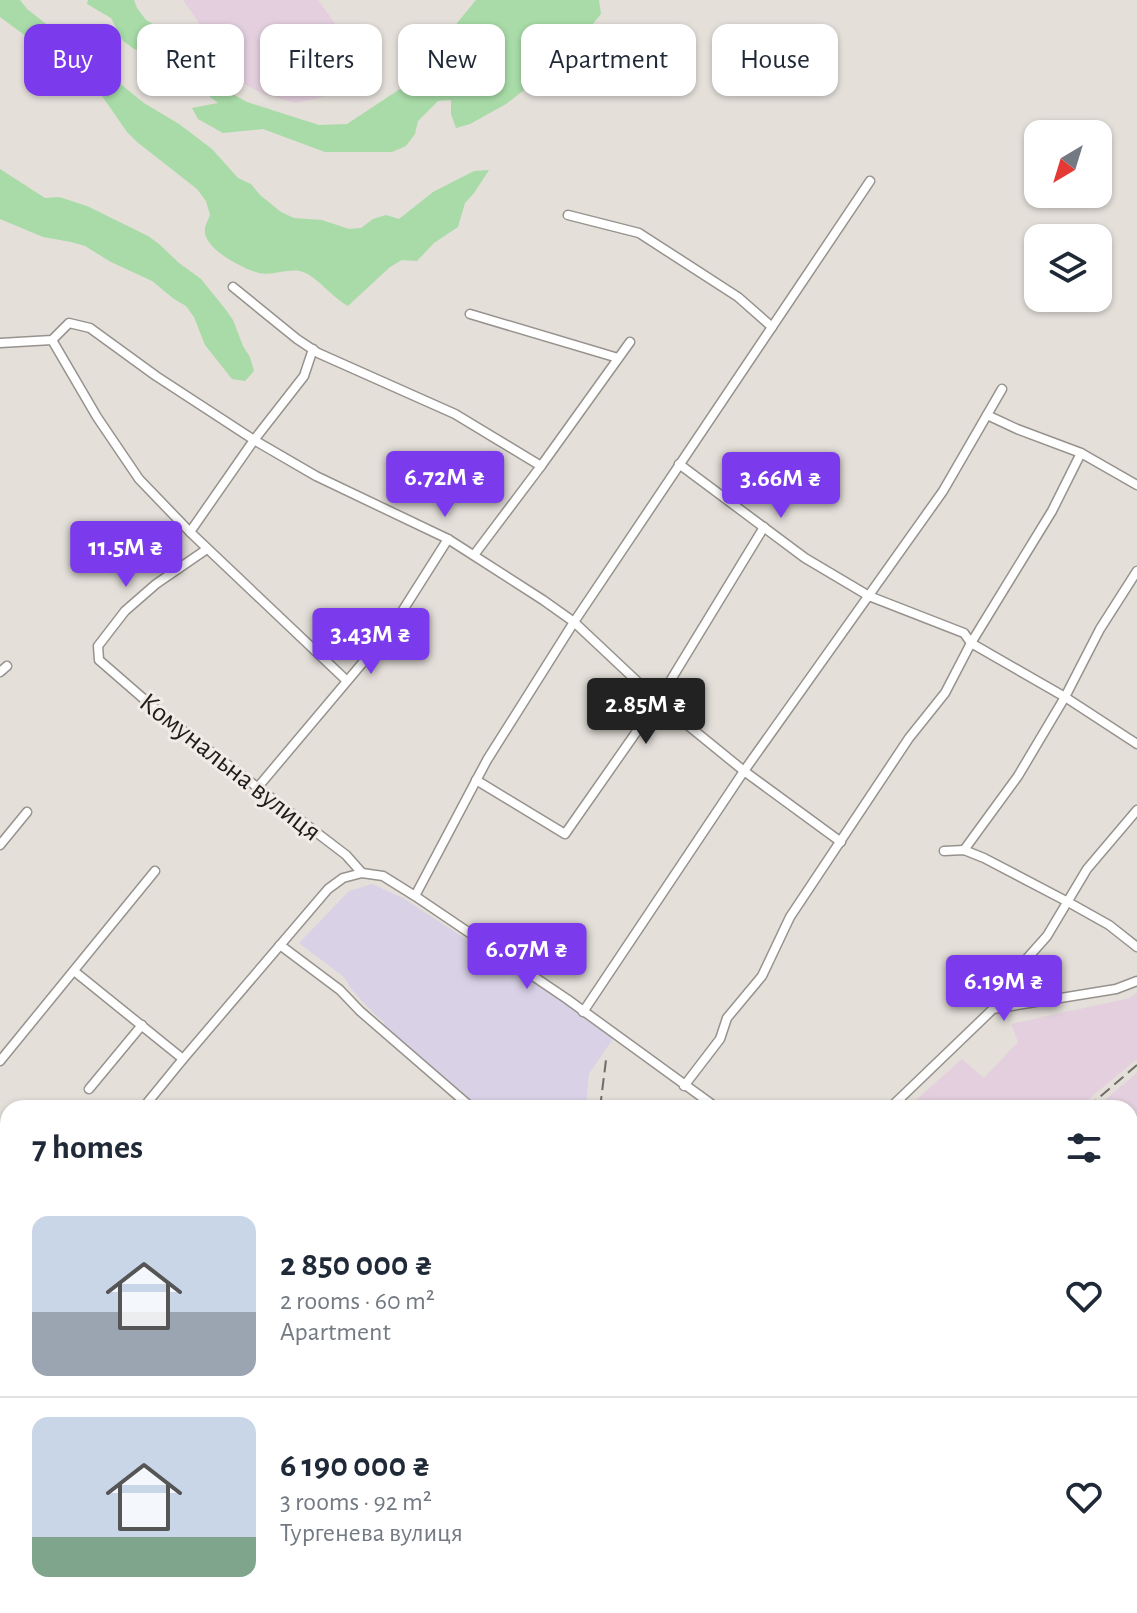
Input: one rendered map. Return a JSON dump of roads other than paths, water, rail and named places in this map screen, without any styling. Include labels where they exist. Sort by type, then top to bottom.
[{"type":"street","points":[[415,896],[487,760],[574,622],[870,181]]},
{"type":"street","points":[[568,215],[639,233],[738,297],[772,327]]},
{"type":"street","points":[[233,287],[313,349],[455,414],[541,466]]},
{"type":"street","points":[[470,314],[618,358]]},
{"type":"street","points":[[0,343],[52,340],[69,323],[90,328],[156,376],[254,440],[316,476],[448,539],[574,622],[658,701],[744,771],[841,842]]},
{"type":"street","points":[[52,340],[97,417],[139,479],[207,549],[346,680]]},
{"type":"street","points":[[474,555],[630,342]]},
{"type":"street","points":[[190,532],[254,440],[304,376],[313,349]]},
{"type":"street","points":[[583,1012],[744,771],[943,491],[1002,389]]},
{"type":"street","points":[[987,415],[1081,453],[1137,485]]},
{"type":"street","points":[[684,1086],[720,1039],[727,1018],[762,976],[790,917],[909,738],[945,693],[971,643],[1052,511],[1081,453]]},
{"type":"street","points":[[679,464],[805,558],[869,596],[964,633],[971,643],[1065,697],[1137,744]]},
{"type":"street","points":[[476,780],[565,834],[658,701],[764,527]]},
{"type":"street","points":[[258,787],[391,629],[448,539]]},
{"type":"street","name":"Комунальна вулиця","points":[[207,549],[156,584],[125,611],[98,646],[99,660],[160,713],[346,855],[362,873]]},
{"type":"street","points":[[964,850],[1018,776],[1065,697],[1100,629],[1137,571]]},
{"type":"street","points":[[1008,1007],[1014,973],[1047,936],[1087,869],[1137,810]]},
{"type":"street","points":[[0,845],[27,812]]},
{"type":"street","points":[[944,851],[964,850],[984,858],[1109,925],[1137,947]]},
{"type":"street","points":[[0,1061],[155,871]]},
{"type":"street","points":[[150,1100],[328,889],[343,878],[362,873],[383,876],[415,896],[705,1100]]},
{"type":"street","points":[[280,945],[340,990],[463,1100]]},
{"type":"street","points":[[74,971],[183,1059]]},
{"type":"street","points":[[898,1100],[993,1009],[1116,989],[1137,981]]},
{"type":"street","points":[[89,1089],[142,1025]]},
{"type":"railway","points":[[601,1100],[606,1060]]},
{"type":"railway","points":[[1096,1100],[1137,1065]]}]
